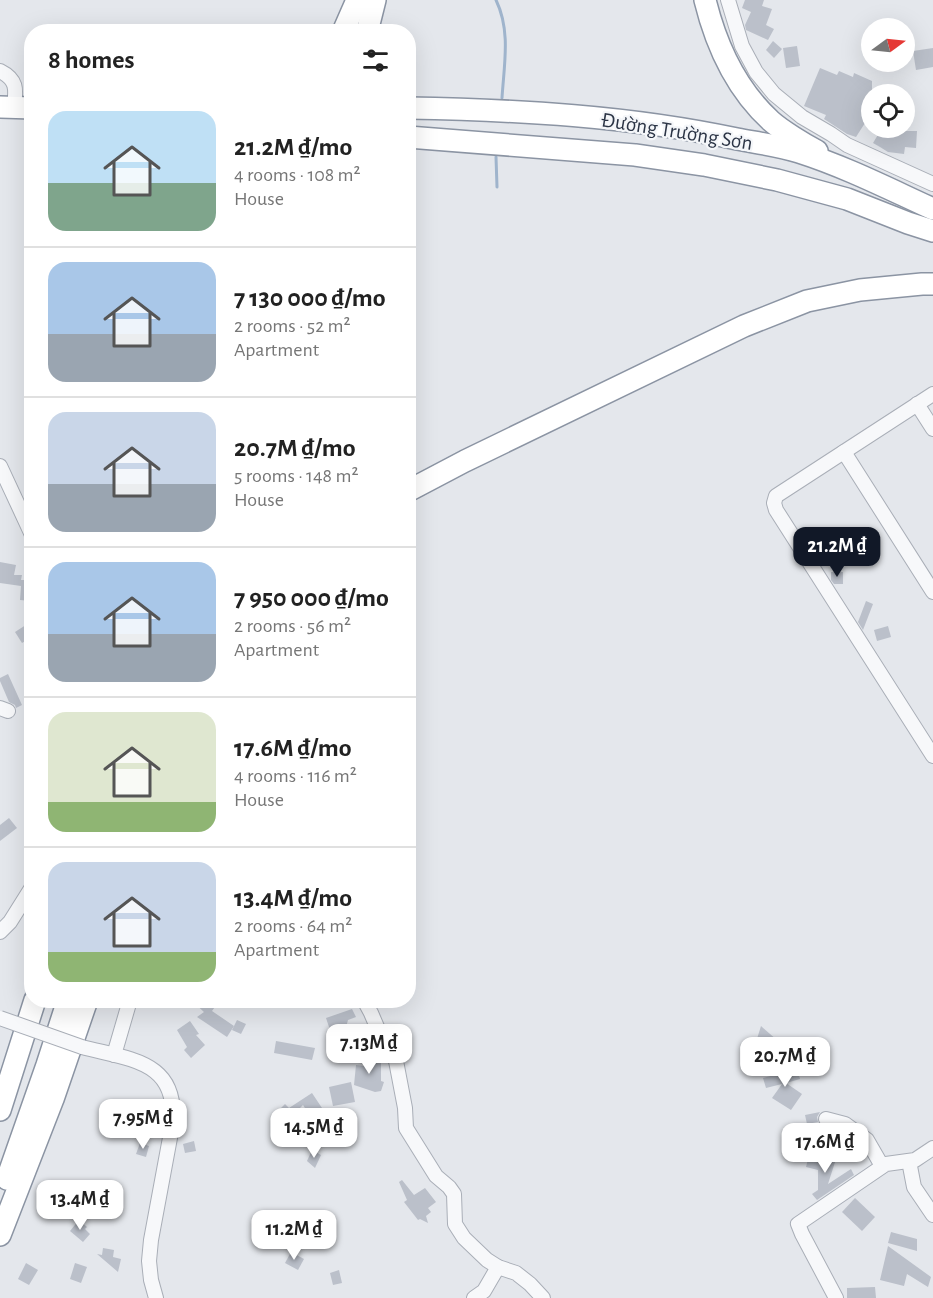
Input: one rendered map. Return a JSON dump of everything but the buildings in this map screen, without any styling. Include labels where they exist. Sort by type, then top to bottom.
[{"type":"highway","points":[[348,24],[357,0]]},
{"type":"highway","points":[[369,24],[375,0]]},
{"type":"highway","points":[[705,0],[720,46],[734,74],[752,100],[772,122],[814,150],[933,209]]},
{"type":"highway","name":"Đường Trường Sơn","points":[[416,108],[470,109],[615,118],[704,132],[799,152],[862,176],[933,209]]},
{"type":"highway","name":"Đường Trường Sơn","points":[[416,138],[635,155],[704,165],[777,180],[847,199],[933,231]]},
{"type":"highway","points":[[416,142],[466,142]]},
{"type":"highway","points":[[416,487],[744,326],[807,301],[860,290],[933,285]]},
{"type":"highway","points":[[0,1110],[32,1008]]},
{"type":"highway","points":[[0,1199],[65,1008]]},
{"type":"highway","points":[[0,1235],[53,1099],[84,1008]]},
{"type":"street","points":[[728,0],[742,46],[756,72],[774,94],[802,117],[847,145],[933,184]]},
{"type":"street","points":[[0,71],[14,82],[15,108]]},
{"type":"street","points":[[933,394],[776,496],[774,502],[776,510],[933,756]]},
{"type":"street","points":[[917,404],[933,429]]},
{"type":"street","points":[[844,452],[933,592]]},
{"type":"street","points":[[0,466],[24,517]]},
{"type":"street","points":[[1,500],[16,499]]},
{"type":"street","points":[[0,932],[10,922],[24,900]]},
{"type":"street","points":[[114,1055],[128,1008]]},
{"type":"street","points":[[368,1008],[396,1061],[405,1108],[406,1128],[436,1176],[454,1194],[455,1224],[464,1238],[487,1260],[498,1267],[516,1273],[543,1298]]},
{"type":"street","points":[[0,1018],[82,1047],[151,1067],[164,1079],[171,1093],[174,1111],[150,1240],[150,1280],[156,1298]]},
{"type":"street","points":[[826,1119],[845,1124],[867,1140],[882,1166]]},
{"type":"street","points":[[836,1298],[798,1224],[882,1166],[915,1160],[932,1151]]},
{"type":"street","points":[[909,1161],[914,1187],[933,1215]]},
{"type":"street","points":[[474,1298],[484,1291],[498,1267]]},
{"type":"waterway","points":[[496,0],[501,12],[505,36],[502,98]]},
{"type":"waterway","points":[[496,157],[497,187]]}]
